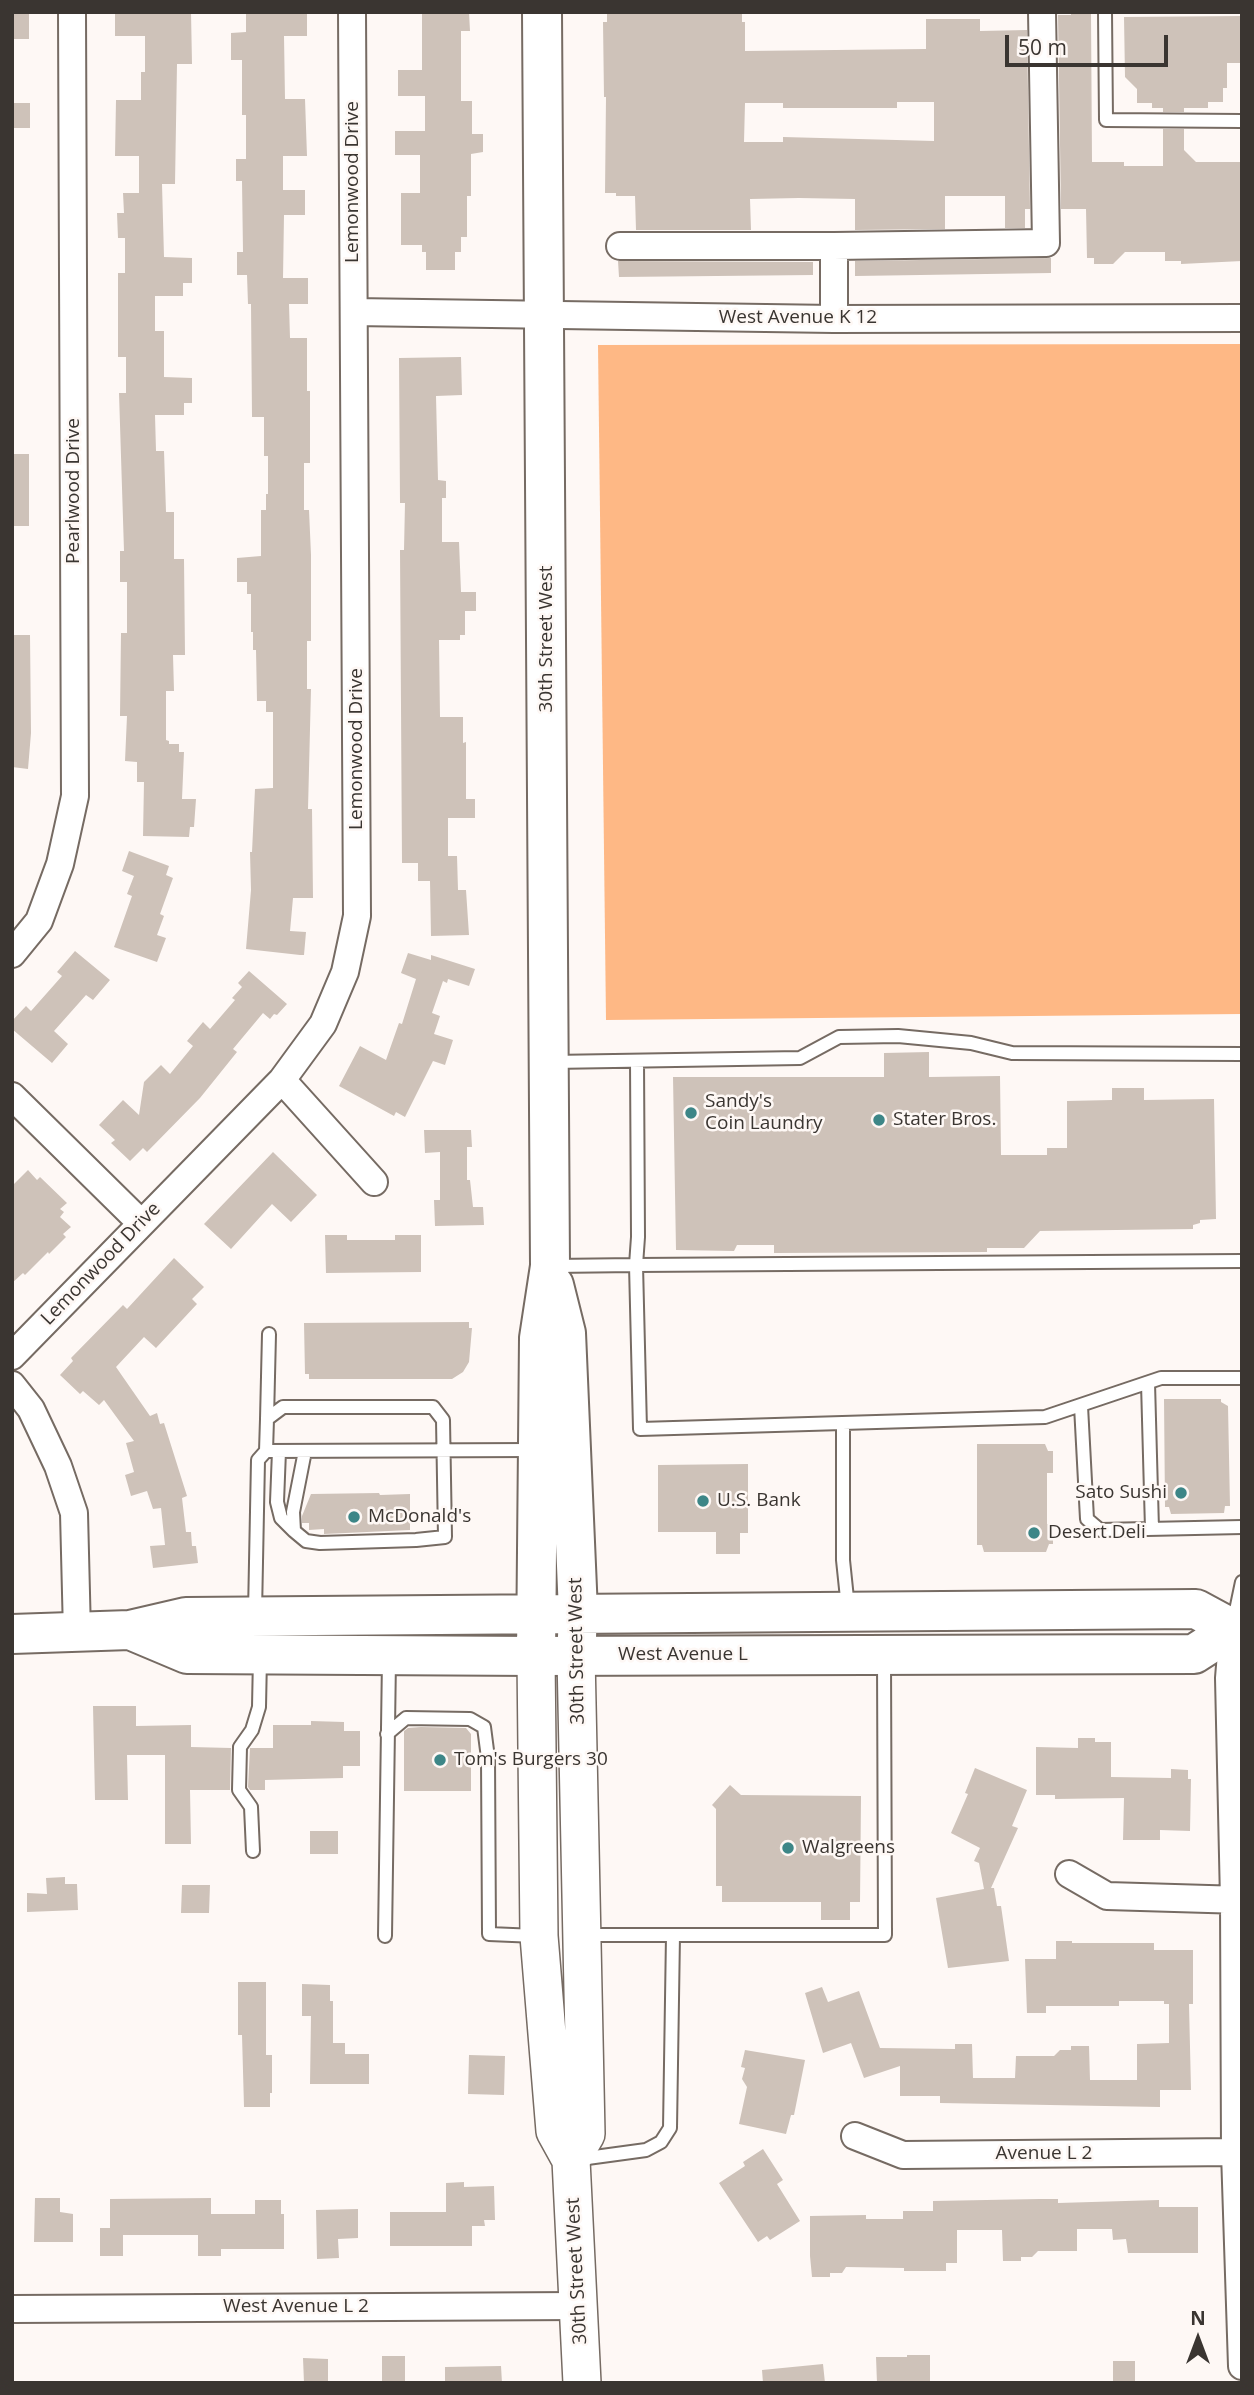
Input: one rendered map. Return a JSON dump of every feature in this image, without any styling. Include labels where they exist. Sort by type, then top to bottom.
[{"type":"main road","name":"30th Street West","points":[[542,12],[550,1266],[539,1338],[536,1613],[539,1936],[555,2131],[571,2160],[582,2383]]},
{"type":"main road","name":"30th Street West","points":[[550,1266],[566,1333],[578,1612],[576,1656],[586,2134],[571,2160]]},
{"type":"main road","name":"West Avenue L","points":[[12,1634],[130,1630],[186,1618],[578,1612],[1196,1609],[1237,1629]]},
{"type":"main road","name":"West Avenue L","points":[[130,1630],[187,1654],[576,1656],[1194,1654],[1237,1629]]},
{"type":"street","name":"Pearlwood Drive","points":[[12,954],[38,921],[60,864],[75,796],[72,12]]},
{"type":"street","name":"Lemonwood Drive","points":[[12,1356],[282,1080],[323,1024],[345,972],[357,916],[352,12]]},
{"type":"street","points":[[620,246],[1046,243],[1042,12]]},
{"type":"street","points":[[834,246],[834,319]]},
{"type":"street","name":"West Avenue K 12","points":[[354,312],[834,319],[1242,318]]},
{"type":"street","points":[[282,1080],[374,1182]]},
{"type":"street","points":[[12,1096],[141,1223]]},
{"type":"street","points":[[12,1385],[31,1409],[58,1466],[74,1513],[77,1633]]},
{"type":"street","points":[[1237,1629],[1228,1678],[1238,1900],[1236,2152],[1242,2366]]},
{"type":"street","points":[[1069,1874],[1107,1896],[1238,1900]]},
{"type":"street","name":"Avenue L 2","points":[[856,2136],[903,2155],[1236,2152]]},
{"type":"street","name":"West Avenue L 2","points":[[12,2309],[579,2306]]},
{"type":"lane","points":[[1105,12],[1106,120],[1242,121]]},
{"type":"lane","points":[[549,1063],[800,1058],[839,1037],[898,1036],[971,1043],[1012,1054],[1242,1054]]},
{"type":"lane","points":[[637,1061],[636,1265],[640,1429],[1045,1418],[1161,1378],[1242,1378]]},
{"type":"lane","points":[[550,1266],[1242,1261]]},
{"type":"lane","points":[[267,1419],[283,1407],[433,1407],[443,1420],[445,1537],[320,1543],[306,1541],[281,1518],[267,1419],[269,1334]]},
{"type":"lane","points":[[1148,1383],[1152,1529]]},
{"type":"lane","points":[[1081,1405],[1087,1519],[1100,1530],[1242,1527]]},
{"type":"lane","points":[[843,1423],[844,1560],[849,1612]]},
{"type":"lane","points":[[255,1618],[258,1460],[272,1451],[538,1450]]},
{"type":"lane","points":[[294,1531],[296,1488],[305,1451]]},
{"type":"lane","points":[[1237,1629],[1242,1582]]},
{"type":"lane","points":[[582,1935],[885,1935],[884,1654]]},
{"type":"lane","points":[[253,1851],[251,1807],[239,1790],[240,1747],[252,1730],[259,1707],[260,1655]]},
{"type":"lane","points":[[385,1937],[389,1656]]},
{"type":"lane","points":[[387,1734],[406,1718],[470,1719],[484,1727],[488,1758],[489,1934],[539,1936]]},
{"type":"lane","points":[[571,2160],[646,2150],[662,2142],[670,2129],[673,1935]]},
{"type":"shaded area","points":[[1242,344],[1242,1014],[606,1020],[598,345]]},
{"type":"building","points":[[115,12],[191,12],[192,64],[177,64],[175,184],[162,184],[164,257],[192,258],[192,283],[183,283],[183,296],[155,296],[155,331],[164,331],[164,377],[192,378],[192,403],[184,403],[184,415],[155,415],[156,451],[164,451],[166,512],[174,512],[174,559],[184,559],[185,655],[173,655],[174,691],[166,691],[166,740],[169,744],[179,744],[179,752],[184,752],[182,799],[196,799],[194,827],[190,827],[189,837],[143,836],[144,782],[137,782],[137,762],[125,761],[127,716],[120,716],[121,633],[127,633],[127,582],[120,582],[120,551],[124,551],[119,393],[126,393],[126,357],[118,357],[118,273],[125,273],[125,238],[118,238],[117,213],[124,213],[123,193],[139,193],[139,156],[115,156],[116,100],[141,100],[141,72],[145,72],[145,36],[115,36]]},
{"type":"building","points":[[246,12],[307,12],[307,36],[284,36],[285,99],[305,99],[307,156],[283,156],[283,190],[305,190],[305,215],[284,215],[283,278],[308,278],[308,304],[289,304],[290,338],[307,338],[307,391],[310,391],[310,463],[304,463],[304,510],[309,510],[311,555],[311,641],[307,641],[307,689],[311,689],[308,809],[312,809],[313,898],[293,898],[290,931],[306,932],[304,955],[246,949],[255,789],[273,788],[273,712],[266,712],[266,701],[257,701],[256,650],[253,650],[251,632],[251,594],[247,594],[247,582],[237,582],[237,558],[261,556],[261,510],[266,510],[268,494],[264,417],[252,417],[251,304],[248,304],[247,275],[237,275],[237,252],[243,252],[242,181],[236,181],[236,159],[246,159],[246,115],[242,115],[242,60],[231,60],[231,33],[246,32]]},
{"type":"building","points":[[422,12],[469,12],[470,31],[461,31],[461,101],[472,101],[472,134],[483,134],[483,152],[471,154],[467,237],[461,237],[461,252],[455,252],[455,270],[426,270],[426,252],[422,252],[422,245],[401,245],[401,193],[420,193],[420,155],[395,155],[395,131],[425,131],[425,96],[398,96],[398,70],[422,70]]},
{"type":"building","points":[[607,12],[742,12],[742,22],[745,22],[745,51],[926,49],[926,19],[980,19],[980,31],[1027,30],[1030,209],[1025,209],[1025,228],[1005,228],[1005,196],[945,196],[945,229],[855,230],[855,199],[799,198],[750,199],[751,230],[636,230],[635,196],[605,193],[606,97],[603,22],[607,22]],"holes":[[[897,102],[934,102],[934,141],[783,137],[783,142],[744,142],[745,103],[783,103],[783,108],[897,108]]]},
{"type":"building","points":[[1071,12],[1091,12],[1092,162],[1124,162],[1124,166],[1163,166],[1163,129],[1184,129],[1184,150],[1196,162],[1242,162],[1242,261],[1181,264],[1181,261],[1165,261],[1165,252],[1125,252],[1113,264],[1094,264],[1094,258],[1087,258],[1086,209],[1061,209],[1058,15],[1071,15]]},
{"type":"building","points":[[12,14],[29,14],[29,39],[12,39]]},
{"type":"building","points":[[1242,16],[1242,63],[1227,63],[1227,88],[1223,88],[1223,102],[1208,102],[1208,108],[1184,108],[1184,112],[1163,112],[1163,108],[1152,108],[1152,103],[1137,103],[1137,89],[1125,77],[1124,17]]},
{"type":"building","points":[[12,103],[30,103],[30,128],[12,128]]},
{"type":"building","points":[[1051,258],[1051,273],[855,276],[855,261]]},
{"type":"building","points":[[618,261],[813,262],[813,275],[619,277]]},
{"type":"building","points":[[461,357],[462,395],[436,396],[438,480],[446,481],[446,498],[442,498],[442,542],[459,542],[461,592],[476,592],[476,611],[465,611],[465,635],[460,635],[460,640],[439,640],[440,717],[463,717],[466,799],[475,799],[475,818],[448,818],[448,856],[457,856],[458,890],[466,890],[469,935],[431,936],[430,881],[418,881],[418,863],[402,863],[400,550],[404,550],[405,503],[400,503],[399,358]]},
{"type":"building","points":[[12,454],[29,454],[29,526],[12,526]]},
{"type":"building","points":[[12,635],[30,635],[31,733],[28,769],[12,767]]},
{"type":"building","points":[[129,851],[169,866],[166,875],[173,878],[160,914],[164,916],[157,935],[166,938],[157,962],[114,947],[132,896],[127,894],[134,876],[122,871]]},
{"type":"building","points":[[75,951],[110,980],[93,1000],[86,995],[54,1031],[68,1044],[52,1063],[12,1029],[12,1021],[26,1006],[31,1011],[62,976],[57,972]]},
{"type":"building","points":[[408,953],[431,960],[431,955],[475,969],[469,986],[448,979],[447,983],[443,981],[432,1013],[440,1016],[434,1034],[453,1040],[445,1065],[433,1061],[405,1117],[396,1112],[394,1116],[339,1086],[360,1046],[386,1060],[399,1023],[402,1024],[416,979],[401,973]]},
{"type":"building","points":[[249,971],[287,1004],[270,1019],[263,1013],[233,1049],[237,1052],[200,1098],[147,1152],[143,1148],[130,1161],[111,1143],[115,1140],[99,1125],[123,1100],[139,1115],[144,1082],[161,1065],[170,1074],[193,1046],[187,1041],[203,1022],[210,1029],[235,1000],[232,998],[242,987],[238,983]]},
{"type":"building","points":[[929,1052],[929,1077],[1000,1076],[1001,1155],[1047,1155],[1047,1148],[1067,1148],[1067,1101],[1112,1100],[1112,1088],[1144,1088],[1144,1100],[1214,1099],[1216,1219],[1200,1220],[1200,1223],[1193,1225],[1193,1229],[1040,1231],[1024,1248],[987,1248],[987,1252],[774,1253],[774,1245],[737,1245],[734,1251],[676,1250],[673,1077],[884,1077],[884,1053]]},
{"type":"building","points":[[424,1130],[471,1130],[472,1147],[467,1147],[467,1180],[470,1180],[473,1207],[483,1207],[484,1225],[435,1226],[434,1200],[440,1200],[440,1152],[425,1153]]},
{"type":"building","points":[[273,1152],[317,1195],[291,1222],[272,1204],[231,1249],[204,1224]]},
{"type":"building","points":[[28,1170],[37,1180],[40,1177],[67,1203],[60,1209],[64,1212],[60,1217],[71,1227],[63,1234],[66,1237],[49,1254],[48,1252],[25,1275],[23,1273],[12,1283],[12,1186]]},
{"type":"building","points":[[325,1235],[347,1235],[347,1240],[395,1240],[395,1235],[421,1235],[421,1272],[326,1273]]},
{"type":"building","points":[[174,1258],[204,1287],[192,1299],[197,1304],[156,1348],[144,1337],[116,1367],[150,1416],[157,1413],[160,1424],[164,1423],[187,1496],[182,1498],[186,1532],[191,1532],[192,1546],[196,1546],[198,1563],[153,1568],[150,1546],[165,1545],[161,1508],[153,1509],[147,1491],[131,1496],[125,1475],[134,1472],[126,1443],[134,1441],[104,1400],[99,1405],[83,1391],[80,1394],[60,1375],[73,1361],[71,1358],[123,1305],[127,1309]]},
{"type":"building","points":[[469,1322],[469,1328],[472,1328],[469,1362],[463,1372],[452,1379],[309,1379],[309,1374],[305,1374],[304,1323]]},
{"type":"building","points":[[1164,1399],[1221,1399],[1221,1402],[1228,1406],[1230,1506],[1225,1506],[1224,1513],[1171,1514],[1169,1507],[1165,1507]]},
{"type":"building","points":[[977,1444],[1045,1444],[1048,1451],[1053,1451],[1053,1473],[1047,1473],[1047,1524],[1053,1524],[1053,1544],[1049,1544],[1046,1552],[984,1552],[982,1545],[977,1545]]},
{"type":"building","name":"U.S. Bank","points":[[748,1464],[748,1533],[740,1533],[740,1554],[716,1554],[716,1532],[658,1532],[658,1465]]},
{"type":"building","name":"McDonald's","points":[[311,1494],[410,1494],[410,1530],[324,1534],[324,1529],[309,1530],[309,1523],[302,1523]]},
{"type":"building","points":[[93,1706],[136,1706],[136,1726],[191,1725],[191,1747],[231,1748],[230,1790],[190,1790],[191,1844],[165,1844],[165,1755],[127,1755],[128,1800],[95,1800]]},
{"type":"building","points":[[311,1721],[344,1722],[344,1731],[360,1731],[360,1766],[343,1766],[343,1778],[265,1780],[265,1790],[250,1790],[250,1748],[273,1748],[273,1725],[311,1725]]},
{"type":"building","name":"Tom's Burgers 30","points":[[421,1727],[466,1728],[471,1734],[471,1791],[404,1791],[404,1731]]},
{"type":"building","points":[[1078,1738],[1111,1742],[1111,1777],[1171,1778],[1171,1769],[1188,1770],[1188,1779],[1191,1779],[1190,1831],[1160,1830],[1160,1840],[1123,1840],[1124,1798],[1055,1799],[1055,1795],[1036,1795],[1036,1747],[1078,1748]]},
{"type":"building","points":[[975,1768],[1027,1790],[1012,1826],[1018,1828],[991,1888],[994,1888],[997,1906],[1001,1906],[1009,1961],[948,1968],[936,1898],[984,1889],[979,1863],[974,1861],[980,1848],[951,1833],[968,1794],[965,1793]]},
{"type":"building","name":"Walgreens","points":[[730,1785],[741,1795],[861,1796],[860,1902],[850,1902],[850,1920],[821,1920],[821,1902],[722,1902],[722,1886],[716,1886],[716,1809],[712,1805]]},
{"type":"building","points":[[310,1831],[338,1831],[338,1854],[310,1854]]},
{"type":"building","points":[[65,1877],[65,1884],[77,1884],[78,1910],[27,1912],[27,1893],[47,1894],[46,1878]]},
{"type":"building","points":[[182,1885],[210,1885],[209,1913],[181,1913]]},
{"type":"building","points":[[1056,1941],[1154,1943],[1154,1950],[1193,1950],[1193,2004],[1189,2004],[1191,2090],[1160,2090],[1160,2107],[940,2103],[940,2096],[900,2096],[900,2066],[864,2078],[851,2043],[823,2053],[805,1993],[822,1987],[828,2002],[859,1991],[880,2048],[955,2049],[955,2044],[972,2044],[973,2078],[1015,2078],[1016,2056],[1054,2056],[1060,2050],[1071,2050],[1071,2046],[1089,2046],[1090,2080],[1137,2080],[1137,2044],[1169,2043],[1169,2004],[1164,2004],[1164,2001],[1119,2001],[1119,2006],[1046,2006],[1046,2013],[1027,2013],[1025,1959],[1056,1959]]},
{"type":"building","points":[[238,1982],[266,1982],[266,2055],[272,2055],[270,2107],[244,2107],[242,2035],[238,2035]]},
{"type":"building","points":[[302,1984],[330,1985],[330,2001],[333,2001],[333,2043],[345,2043],[345,2054],[369,2054],[369,2084],[310,2084],[311,2016],[302,2016]]},
{"type":"building","points":[[745,2050],[805,2060],[794,2115],[791,2115],[786,2134],[739,2124],[747,2087],[742,2079],[745,2068],[741,2067]]},
{"type":"building","points":[[469,2055],[505,2056],[504,2095],[468,2094]]},
{"type":"building","points":[[763,2149],[783,2180],[777,2184],[800,2221],[770,2240],[767,2236],[758,2242],[719,2183],[745,2166],[743,2162]]},
{"type":"building","points":[[464,2182],[464,2187],[494,2186],[495,2220],[484,2220],[485,2226],[472,2226],[472,2246],[390,2246],[390,2212],[446,2212],[446,2183]]},
{"type":"building","points":[[35,2198],[60,2198],[60,2212],[73,2214],[73,2242],[34,2242]]},
{"type":"building","points":[[211,2198],[211,2214],[255,2214],[255,2200],[281,2200],[281,2214],[284,2214],[284,2249],[221,2249],[221,2256],[198,2256],[198,2235],[123,2235],[123,2256],[100,2256],[100,2228],[110,2228],[110,2199]]},
{"type":"building","points":[[1058,2199],[1058,2203],[1159,2200],[1159,2207],[1198,2207],[1198,2253],[1128,2253],[1126,2239],[1113,2240],[1112,2229],[1077,2229],[1077,2251],[1038,2251],[1032,2257],[1021,2257],[1021,2261],[1003,2261],[1002,2230],[957,2230],[957,2263],[946,2263],[946,2271],[846,2267],[842,2273],[830,2273],[830,2277],[812,2277],[810,2216],[866,2215],[866,2219],[903,2219],[903,2211],[933,2211],[933,2201]]},
{"type":"building","points":[[358,2209],[358,2238],[338,2239],[339,2258],[317,2259],[316,2210]]},
{"type":"building","points":[[930,2355],[930,2383],[877,2383],[876,2357]]},
{"type":"building","points":[[382,2356],[405,2356],[405,2383],[382,2383]]},
{"type":"building","points":[[303,2358],[328,2359],[328,2383],[304,2383]]},
{"type":"building","points":[[1113,2361],[1135,2361],[1135,2383],[1113,2383]]},
{"type":"building","points":[[823,2364],[825,2383],[763,2383],[762,2370]]},
{"type":"building","points":[[501,2366],[502,2383],[445,2383],[445,2367]]},
{"type":"place","name":"Sandy's Coin Laundry","points":[[691,1113]]},
{"type":"place","name":"Stater Bros.","points":[[879,1120]]},
{"type":"place","name":"Sato Sushi","points":[[1181,1493]]},
{"type":"place","name":"U.S. Bank","points":[[703,1501]]},
{"type":"place","name":"McDonald's","points":[[354,1517]]},
{"type":"place","name":"Desert Deli","points":[[1034,1533]]},
{"type":"place","name":"Tom's Burgers 30","points":[[440,1760]]},
{"type":"place","name":"Walgreens","points":[[788,1848]]}]
